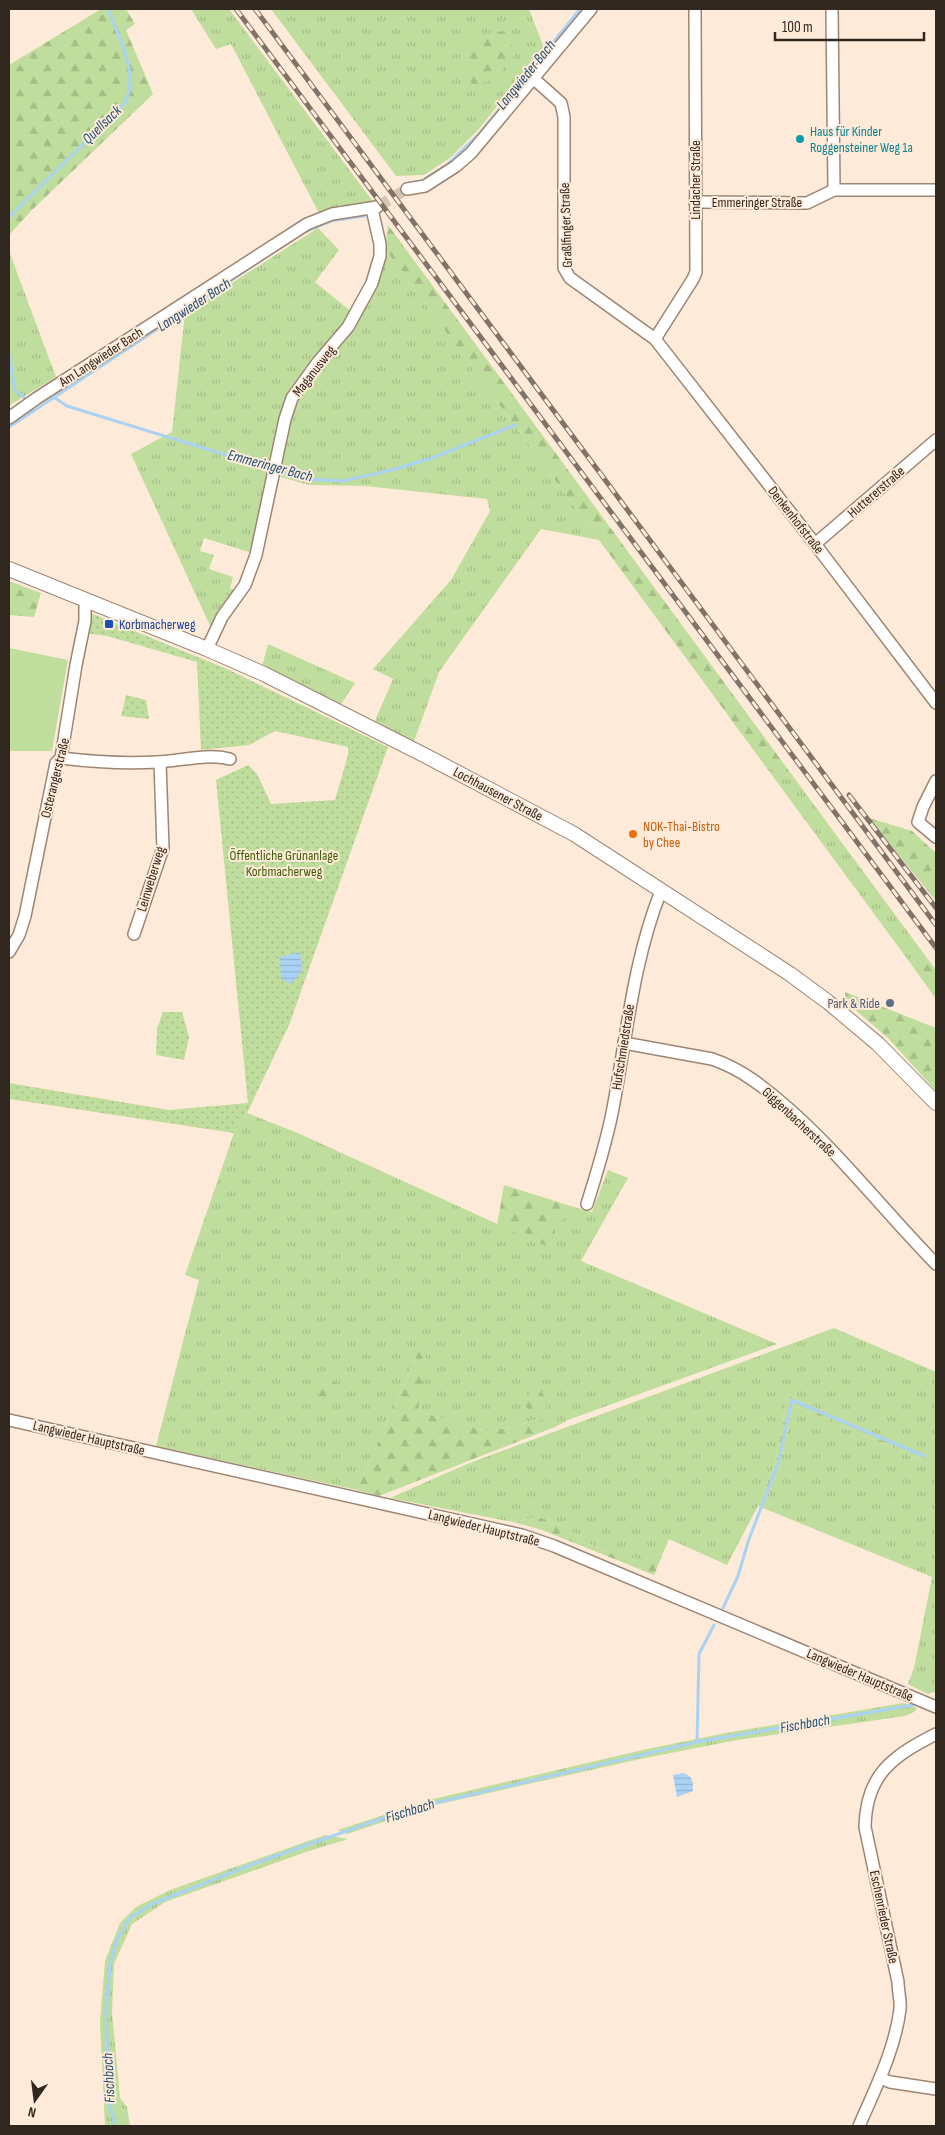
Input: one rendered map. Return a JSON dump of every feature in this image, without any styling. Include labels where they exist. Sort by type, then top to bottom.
[{"type":"main road","name":"Lochhausener Straße","points":[[9,569],[208,649],[314,699],[574,834],[790,974],[828,1002],[884,1051],[936,1102]]},
{"type":"street","points":[[407,189],[425,186],[456,166],[471,153],[591,9]]},
{"type":"street","name":"Lindacher Straße","points":[[655,339],[696,272],[695,9]]},
{"type":"street","points":[[832,9],[834,190]]},
{"type":"street","name":"Graßlfinger Straße","points":[[534,79],[561,103],[564,117],[564,268],[570,278],[655,339]]},
{"type":"street","name":"Emmeringer Straße","points":[[695,202],[806,203],[834,190],[936,190]]},
{"type":"street","name":"Am Langwieder Bach","points":[[9,418],[307,224],[332,214],[376,207]]},
{"type":"street","name":"Maganusweg","points":[[208,649],[222,617],[245,585],[256,555],[285,419],[292,398],[318,362],[348,327],[372,283],[380,256],[376,207]]},
{"type":"street","name":"Denkenhofstraße","points":[[655,339],[936,703]]},
{"type":"street","name":"Huttererstraße","points":[[815,544],[934,447]]},
{"type":"street","name":"Osterangerstraße","points":[[9,952],[19,935],[30,897],[56,763],[61,758],[85,621],[85,600]]},
{"type":"street","points":[[61,758],[116,764],[160,762],[216,756],[230,759]]},
{"type":"street","name":"Leinweberweg","points":[[134,934],[163,848],[160,762]]},
{"type":"street","points":[[936,781],[918,822],[936,837]]},
{"type":"street","name":"Hufschmiedstraße","points":[[587,1204],[604,1150],[613,1108],[635,978],[647,930],[661,891]]},
{"type":"street","name":"Giggenbacherstraße","points":[[624,1043],[712,1060],[726,1064],[749,1077],[814,1131],[936,1264]]},
{"type":"street","name":"Langwieder Hauptstraße","points":[[9,1420],[522,1536],[554,1546],[936,1708]]},
{"type":"street","name":"Eschenrieder Straße","points":[[859,2126],[880,2078],[900,2007],[898,1982],[865,1827],[865,1808],[870,1790],[884,1768],[907,1749],[936,1734]]},
{"type":"street","points":[[880,2078],[890,2082],[936,2089]]},
{"type":"green space","points":[[101,9],[126,9],[135,24],[126,30],[153,94],[32,210],[9,235],[9,65]]},
{"type":"green space","points":[[191,9],[229,9],[374,203],[370,206],[340,205],[319,213],[231,44],[216,49]]},
{"type":"green space","points":[[271,9],[529,9],[544,48],[478,130],[450,158],[424,175],[396,176]]},
{"type":"green space","points":[[508,31],[515,54],[496,79],[472,86],[462,50],[476,37],[488,33]]},
{"type":"green space","points":[[388,225],[795,779],[766,767],[385,249]]},
{"type":"green space","points":[[318,228],[339,250],[315,282],[353,313],[299,382],[255,554],[204,538],[200,551],[214,555],[209,569],[233,577],[230,588],[236,591],[212,630],[131,454],[172,432],[185,313]]},
{"type":"green space","points":[[385,249],[599,540],[541,529],[439,672],[413,744],[374,723],[393,679],[373,669],[451,580],[490,511],[487,499],[365,486],[309,485],[274,475],[297,393],[339,343]]},
{"type":"green space","points":[[9,251],[56,377],[10,405],[9,404]]},
{"type":"green space","points":[[9,581],[41,593],[34,617],[9,615]]},
{"type":"green space","name":"Öffentliche Grünanlage Korbmacherweg","points":[[88,612],[227,669],[388,747],[289,1025],[247,1113],[234,1133],[9,1099],[9,1083],[169,1110],[248,1103],[216,780],[248,765],[257,774],[271,804],[335,800],[348,755],[348,747],[275,731],[249,745],[201,750],[197,662],[107,636],[84,633]]},
{"type":"green space","points":[[268,644],[355,683],[340,706],[262,666]]},
{"type":"green space","points":[[9,648],[68,660],[52,751],[9,751]]},
{"type":"green space","points":[[126,695],[146,700],[149,719],[121,716]]},
{"type":"green space","points":[[766,767],[795,779],[924,954],[911,964]]},
{"type":"green space","points":[[869,818],[912,831],[936,853],[936,901]]},
{"type":"green space","points":[[924,954],[936,970],[936,999],[911,964]]},
{"type":"green space","points":[[845,992],[936,1028],[936,1091],[888,1038],[846,1002]]},
{"type":"green space","points":[[163,1012],[182,1012],[189,1037],[184,1060],[156,1055],[157,1029]]},
{"type":"green space","points":[[247,1113],[300,1134],[548,1247],[555,1237],[555,1224],[572,1212],[574,1207],[592,1212],[608,1170],[628,1178],[581,1261],[777,1344],[568,1420],[555,1427],[549,1421],[533,1420],[518,1426],[487,1431],[417,1411],[426,1356],[419,1350],[357,1490],[156,1446],[199,1280],[185,1275],[234,1133]]},
{"type":"green space","points":[[504,1185],[574,1207],[572,1212],[555,1224],[555,1237],[548,1247],[497,1225]]},
{"type":"green space","points":[[834,1328],[936,1372],[936,1457],[927,1453],[922,1454],[788,1396],[775,1463],[758,1506],[727,1565],[669,1539],[663,1553],[645,1558],[624,1559],[578,1539],[569,1528],[539,1517],[513,1522],[390,1498],[467,1464]]},
{"type":"green space","points":[[419,1350],[426,1356],[418,1411],[487,1431],[518,1426],[533,1420],[550,1421],[555,1427],[379,1496],[357,1490]]},
{"type":"green space","points":[[329,1379],[339,1384],[334,1394],[323,1398],[313,1391],[317,1382]]},
{"type":"green space","points":[[542,1390],[547,1407],[532,1412],[525,1406],[530,1391]]},
{"type":"green space","points":[[788,1396],[922,1454],[920,1460],[793,1405],[780,1465],[763,1508],[758,1506],[775,1463]]},
{"type":"green space","points":[[793,1405],[936,1467],[936,1691],[928,1694],[908,1684],[914,1668],[932,1577],[763,1508],[780,1465]]},
{"type":"green space","points":[[927,1453],[936,1457],[936,1467],[920,1460],[922,1454]]},
{"type":"green space","points":[[539,1517],[569,1528],[578,1539],[624,1559],[645,1558],[663,1553],[654,1575],[542,1530],[513,1522]]},
{"type":"green space","points":[[903,1703],[917,1708],[914,1712],[905,1716],[737,1740],[640,1759],[435,1805],[347,1834],[338,1830],[429,1800],[647,1749],[726,1733]]},
{"type":"green space","points":[[325,1835],[348,1839],[165,1902],[132,1924],[114,1964],[112,2012],[120,2098],[127,2107],[130,2126],[105,2126],[100,2022],[105,1961],[120,1923],[136,1907],[170,1890]]},
{"type":"water","points":[[300,952],[302,971],[291,984],[281,979],[280,957]]},
{"type":"water","points":[[683,1773],[692,1780],[693,1791],[677,1797],[673,1775]]},
{"type":"waterway","name":"Quellsack","points":[[9,217],[125,103],[129,91],[129,67],[122,43],[108,9]]},
{"type":"waterway","name":"Langwieder Bach","points":[[426,178],[447,165],[480,133],[580,9]]},
{"type":"waterway","name":"Langwieder Bach","points":[[32,412],[304,232],[331,221],[364,216]]},
{"type":"waterway","name":"Langwieder Bach","points":[[9,355],[15,391],[26,400],[32,412],[9,427]]},
{"type":"waterway","name":"Emmeringer Bach","points":[[55,398],[67,406],[304,479],[343,481],[392,470],[432,458],[515,425]]},
{"type":"waterway","name":"Fischbach","points":[[723,1608],[738,1576],[749,1539],[778,1464],[792,1400],[924,1456]]},
{"type":"waterway","points":[[697,1742],[699,1654],[714,1625]]},
{"type":"waterway","name":"Fischbach","points":[[115,2126],[109,2102],[106,2010],[110,1965],[117,1939],[130,1918],[152,1904],[256,1863],[409,1809],[697,1742],[913,1705]]},
{"type":"tunnel","points":[[379,206],[407,189]]},
{"type":"railway","points":[[236,9],[936,948]]},
{"type":"railway","points":[[255,9],[936,925]]},
{"type":"railway","points":[[849,795],[936,908]]},
{"type":"place","name":"Haus für Kinder Roggensteiner Weg 1a","points":[[800,139]]},
{"type":"place","name":"Korbmacherweg","points":[[109,624]]},
{"type":"place","name":"NOK-Thai-Bistro by Chee","points":[[633,834]]},
{"type":"place","name":"Park & Ride","points":[[890,1003]]}]
